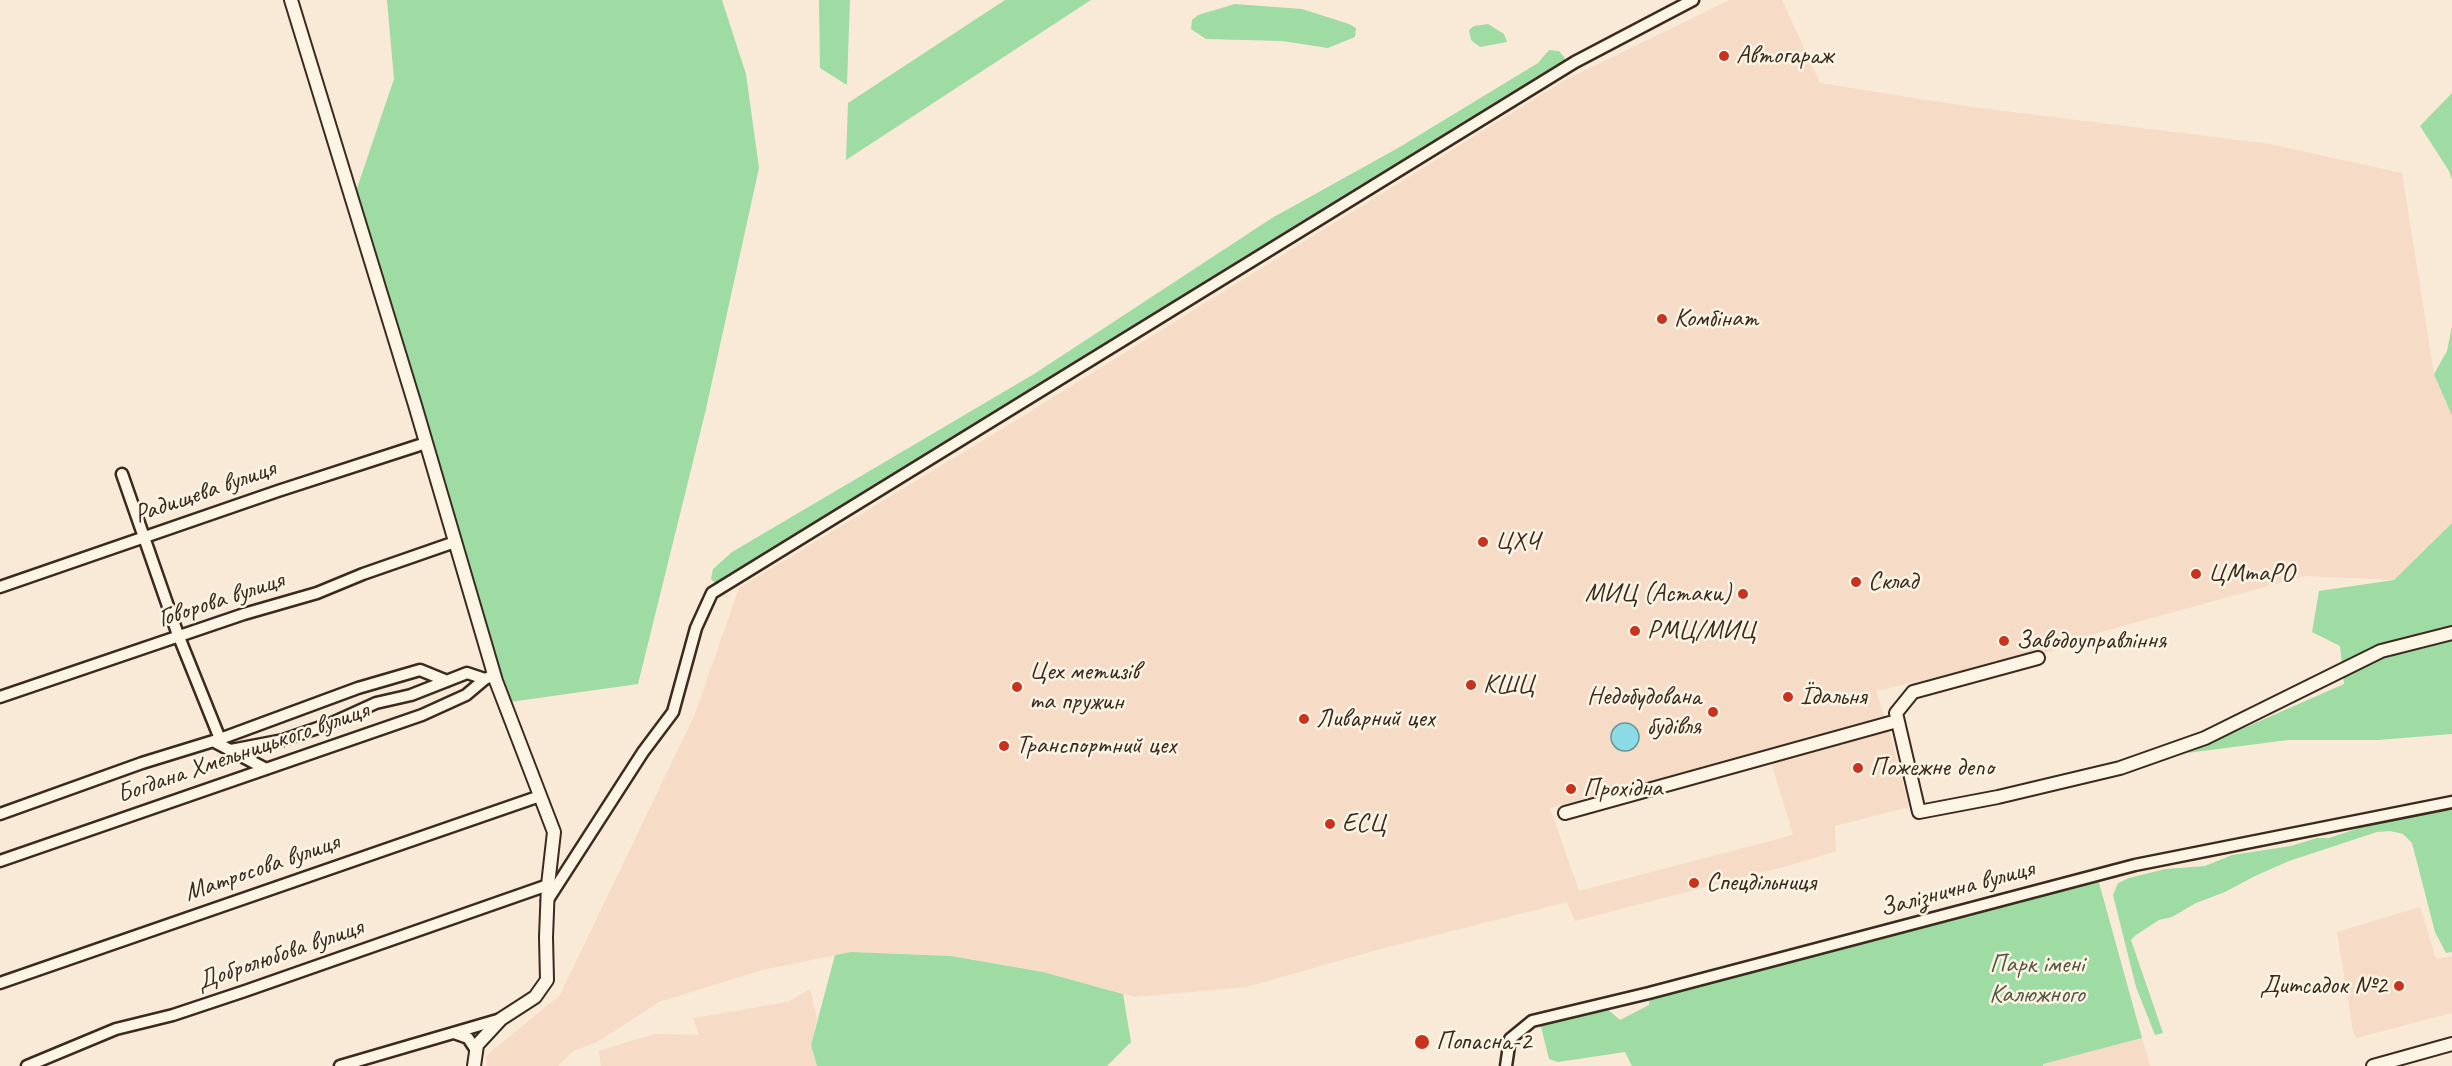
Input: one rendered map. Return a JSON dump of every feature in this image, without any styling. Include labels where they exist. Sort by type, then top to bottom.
[{"type":"street","points":[[291,0],[426,443],[455,542],[490,677],[554,832],[547,902],[547,980],[535,997],[501,1019],[477,1045],[474,1066]]},
{"type":"street","points":[[547,902],[643,752],[673,712],[696,628],[712,593],[1575,62],[1693,0]]},
{"type":"street","name":"Радищева вулиця","points":[[0,587],[426,443]]},
{"type":"street","points":[[122,474],[216,740],[266,769]]},
{"type":"street","name":"Говорова вулиця","points":[[0,697],[244,614],[318,593],[363,574],[455,542]]},
{"type":"street","points":[[2038,658],[1913,692],[1896,713],[1919,812],[1998,797],[2120,768],[2205,738],[2382,651],[2452,633]]},
{"type":"street","name":"Богдана Хмельницького вулиця","points":[[0,814],[142,763],[216,740],[358,688],[420,670],[447,681]]},
{"type":"street","points":[[231,750],[283,740],[332,723],[376,703],[411,695],[467,673],[490,677]]},
{"type":"street","name":"Богдана Хмельницького вулиця","points":[[0,861],[422,715],[466,695],[490,677]]},
{"type":"street","points":[[1565,813],[1897,721]]},
{"type":"street","name":"Матросова вулиця","points":[[0,983],[540,796]]},
{"type":"street","name":"Залізнична вулиця","points":[[1506,1066],[1510,1039],[1532,1021],[1649,993],[2135,864],[2452,802]]},
{"type":"street","name":"Добролюбова вулиця","points":[[27,1066],[116,1029],[214,1002],[548,885]]},
{"type":"street","points":[[340,1066],[501,1019]]},
{"type":"street","points":[[454,1033],[468,1038],[476,1050]]},
{"type":"street","points":[[2373,1066],[2452,1044]]},
{"type":"shaded area","points":[[1730,0],[1782,0],[1820,83],[1972,107],[2270,144],[2402,173],[2434,374],[2452,416],[2452,523],[2394,580],[2305,576],[2090,635],[2053,651],[1876,691],[1885,719],[1550,808],[1579,891],[1793,835],[1771,762],[1888,726],[1909,807],[1835,826],[1836,851],[1798,863],[1575,921],[1567,902],[1388,947],[1246,987],[1135,997],[1043,972],[951,956],[851,952],[762,970],[659,1002],[597,1042],[573,1051],[558,1066],[487,1066],[486,1056],[560,995],[695,714],[739,588],[997,432],[1565,80]]},
{"type":"shaded area","name":"Дитсадок №2","points":[[2420,907],[2436,959],[2452,956],[2452,1013],[2356,1038],[2337,932]]},
{"type":"shaded area","points":[[810,989],[817,1018],[811,1045],[817,1066],[601,1066],[599,1051],[654,1034],[699,1035],[693,1018],[788,1002]]},
{"type":"shaded area","points":[[2142,1038],[2150,1066],[2043,1066],[2042,1064]]},
{"type":"green space","points":[[387,0],[722,0],[746,74],[759,168],[706,409],[638,684],[510,702],[496,681],[356,191],[394,79]]},
{"type":"green space","points":[[819,0],[850,0],[847,85],[820,68]]},
{"type":"green space","points":[[1005,0],[1091,0],[846,160],[848,103]]},
{"type":"green space","points":[[1235,4],[1302,9],[1349,24],[1356,28],[1355,37],[1328,48],[1282,41],[1206,39],[1191,29],[1192,20],[1198,15]]},
{"type":"green space","points":[[1488,24],[1504,34],[1507,42],[1480,47],[1471,40],[1469,30],[1474,26]]},
{"type":"green space","points":[[1549,50],[1559,51],[1565,58],[1561,65],[966,429],[726,580],[715,583],[711,579],[713,569],[732,552],[1034,374],[1272,218],[1398,148],[1538,63]]},
{"type":"green space","points":[[2452,93],[2452,180],[2449,171],[2420,126]]},
{"type":"green space","points":[[2452,326],[2452,416],[2434,374],[2447,351]]},
{"type":"green space","points":[[2452,523],[2452,734],[2378,740],[2288,740],[2187,753],[2344,684],[2340,646],[2312,632],[2319,591],[2394,580]]},
{"type":"green space","points":[[2452,810],[2452,952],[2446,953],[2435,932],[2412,843],[2403,834],[2390,831],[2377,832],[2289,861],[2225,892],[2196,903],[2172,917],[2159,920],[2136,935],[2131,940],[2163,1033],[2155,1035],[2136,987],[2113,895],[2118,883],[2165,869],[2205,866],[2232,855],[2291,846],[2317,838],[2329,838],[2377,822]]},
{"type":"green space","name":"Парк імені Калюжного","points":[[2098,879],[2142,1038],[2043,1064],[2043,1066],[1632,1066],[1625,1052],[1558,1062],[1549,1059],[1540,1023],[1606,1008],[1620,1020],[1649,1005],[1650,997]]},
{"type":"green space","points":[[851,952],[951,956],[1043,972],[1123,994],[1131,1042],[1107,1066],[817,1066],[811,1045],[835,955]]},
{"type":"water","points":[[1625,723],[1635,727],[1639,737],[1635,747],[1625,751],[1615,747],[1611,737],[1615,727]]},
{"type":"place","name":"Автогараж","points":[[1724,56]]},
{"type":"place","name":"Комбінат","points":[[1662,319]]},
{"type":"place","name":"ЦХЧ","points":[[1483,542]]},
{"type":"place","name":"ЦМтаРО","points":[[2196,574]]},
{"type":"place","name":"Склад","points":[[1856,582]]},
{"type":"place","name":"МИЦ (Астаки)","points":[[1743,594]]},
{"type":"place","name":"РМЦ/МИЦ","points":[[1635,631]]},
{"type":"place","name":"Заводоуправління","points":[[2004,641]]},
{"type":"place","name":"КШЦ","points":[[1471,685]]},
{"type":"place","name":"Цех метизів та пружин","points":[[1017,687]]},
{"type":"place","name":"Їдальня","points":[[1788,697]]},
{"type":"place","name":"Недобудована будівля","points":[[1713,712]]},
{"type":"place","name":"Ливарний цех","points":[[1304,719]]},
{"type":"place","name":"Транспортний цех","points":[[1004,746]]},
{"type":"place","name":"Пожежне депо","points":[[1858,768]]},
{"type":"place","name":"Прохідна","points":[[1571,789]]},
{"type":"place","name":"ЕСЦ","points":[[1330,824]]},
{"type":"place","name":"Спецдільниця","points":[[1694,883]]},
{"type":"place","name":"Дитсадок №2","points":[[2399,986]]},
{"type":"place","name":"Попасна-2","points":[[1422,1042]]}]
